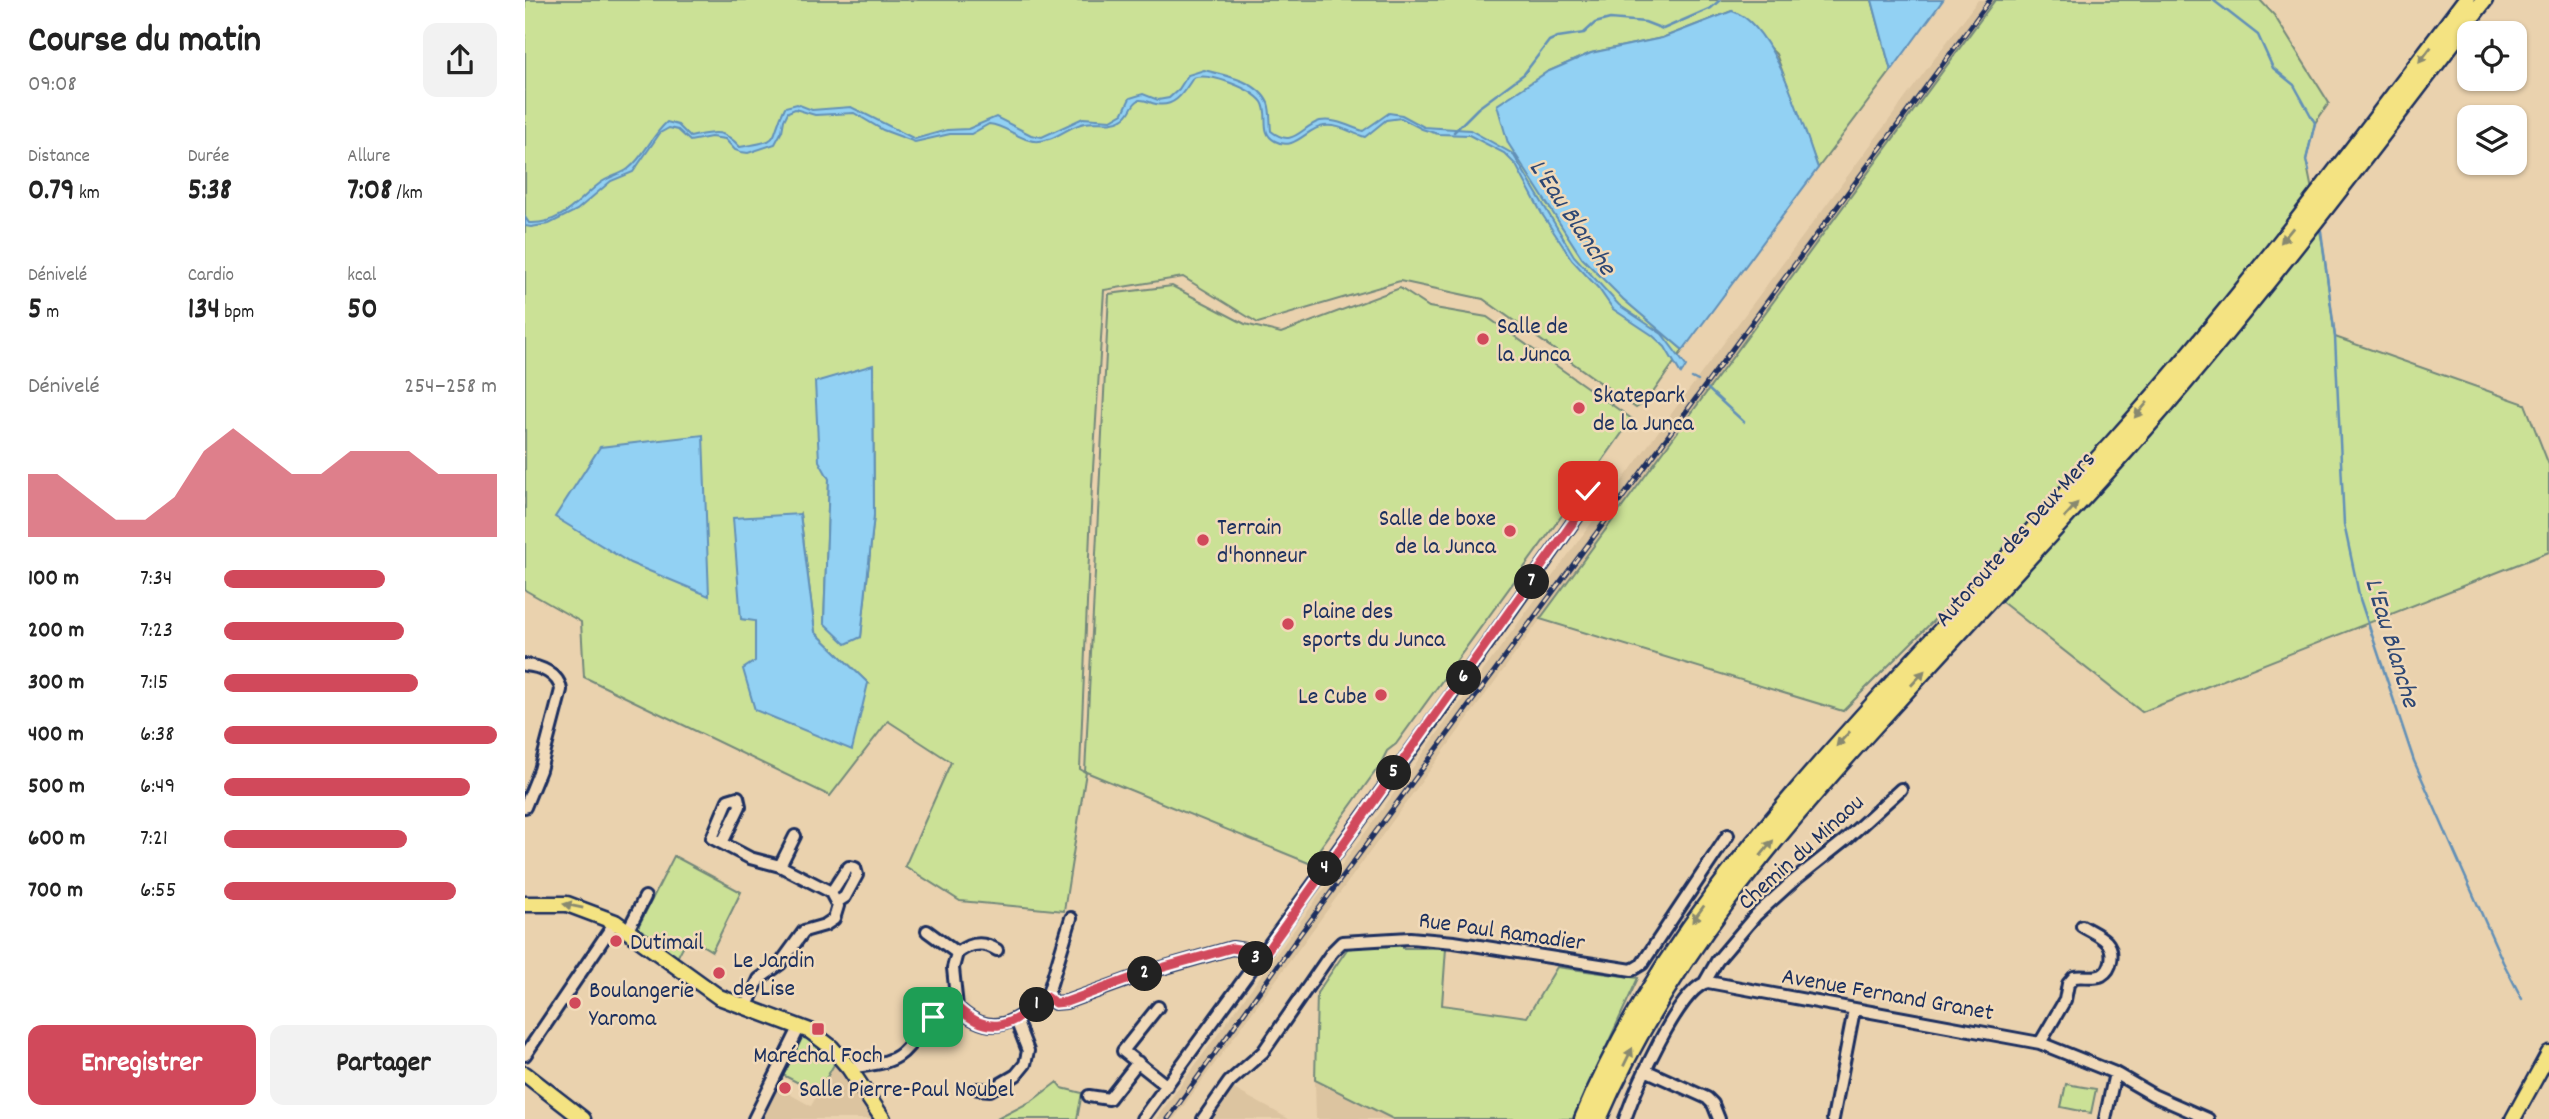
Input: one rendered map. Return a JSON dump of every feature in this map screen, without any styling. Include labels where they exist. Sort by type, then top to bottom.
[{"type":"highway","name":"Autoroute des Deux Mers","points":[[1583,1119],[1626,1029],[1664,964],[1727,875],[1820,763],[2116,440],[2218,320],[2316,198],[2466,0]]},
{"type":"highway","name":"Autoroute des Deux Mers","points":[[1598,1119],[1639,1035],[1685,958],[1740,881],[1832,772],[2127,449],[2327,206],[2484,0]]},
{"type":"main road","points":[[525,904],[567,904],[622,926],[708,991],[800,1026],[821,1038],[849,1068],[883,1119]]},
{"type":"main road","points":[[2512,1119],[2549,1053]]},
{"type":"main road","points":[[525,1074],[583,1119]]},
{"type":"street","points":[[1143,1119],[1259,962],[1586,504],[1587,489],[1575,472]]},
{"type":"street","points":[[525,664],[555,676],[561,690],[540,770],[525,807]]},
{"type":"street","name":"Chemin du Minaou","points":[[1705,982],[1717,961],[1756,915],[1901,789]]},
{"type":"street","name":"Rue Paul Ramadier","points":[[1203,1119],[1229,1082],[1263,1052],[1332,952],[1342,942],[1410,938],[1454,942],[1632,970],[1641,964],[1728,835]]},
{"type":"street","points":[[780,866],[795,836]]},
{"type":"street","points":[[722,843],[750,859],[780,866],[834,898],[838,910],[834,919],[825,925],[800,935],[780,964],[757,982],[746,1007]]},
{"type":"street","points":[[525,1055],[645,897]]},
{"type":"street","points":[[957,953],[953,968],[957,1007],[972,1020],[989,1026],[1001,1026],[1016,1020],[1047,997],[1071,918]]},
{"type":"street","points":[[2039,1043],[2062,1005],[2068,984],[2074,977],[2096,977],[2109,969],[2112,950],[2110,944],[2082,926]]},
{"type":"street","points":[[927,931],[957,953]]},
{"type":"street","points":[[957,953],[980,944],[989,944],[997,950]]},
{"type":"street","points":[[1047,997],[1055,1003],[1066,1002],[1154,970],[1232,948],[1245,950],[1259,962]]},
{"type":"street","points":[[1625,1119],[1645,1070],[1681,1006],[1697,986],[1705,982]]},
{"type":"street","name":"Avenue Fernand Granet","points":[[1705,982],[2039,1043],[2115,1073],[2153,1095],[2208,1119]]},
{"type":"street","points":[[849,1068],[894,1059],[907,1049],[928,1019],[957,1007]]},
{"type":"street","points":[[1158,1007],[1123,1051],[1167,1086]]},
{"type":"street","points":[[1833,1119],[1854,1010]]},
{"type":"street","points":[[978,1089],[990,1090],[1016,1075],[1025,1064],[1028,1051],[1016,1020]]},
{"type":"street","points":[[754,1119],[800,1026]]},
{"type":"street","points":[[1089,1096],[1109,1099],[1138,1062]]},
{"type":"street","points":[[1645,1070],[1707,1098],[1713,1104],[1719,1119]]},
{"type":"street","points":[[2105,1119],[2115,1073]]},
{"type":"shaded area","points":[[1978,0],[1995,0],[1174,1119],[1156,1119],[1663,425]]},
{"type":"shaded area","points":[[836,1061],[879,1119],[758,1119],[775,1086],[811,1106]]},
{"type":"shaded area","points":[[1315,1080],[1397,1119],[1316,1119]]},
{"type":"shaded area","points":[[1230,1087],[1289,1119],[1208,1119]]},
{"type":"green space","points":[[525,0],[1872,0],[1891,71],[1818,168],[1776,54],[1732,11],[1662,38],[1591,53],[1547,72],[1623,299],[1683,350],[1647,401],[1636,408],[1483,299],[1400,281],[1258,323],[1183,277],[1104,290],[1092,485],[1080,769],[1085,772],[1109,294],[1172,286],[1245,324],[1281,333],[1400,288],[1429,307],[1487,317],[1632,419],[1598,467],[1588,471],[1570,491],[1571,503],[1396,744],[1387,751],[1380,765],[1318,851],[1321,859],[1316,866],[1086,772],[1064,911],[960,901],[905,866],[951,762],[888,721],[830,796],[584,677],[581,622],[525,590]],"holes":[[[873,366],[874,515],[861,637],[824,623],[829,479]],[[800,514],[815,632],[868,683],[755,661],[755,620],[742,619]]]},
{"type":"green space","points":[[1995,0],[2260,0],[2274,15],[2329,103],[2315,123],[2306,160],[2323,246],[2335,337],[2525,404],[2549,465],[2549,552],[2142,712],[1974,580],[1843,711],[1540,619]]},
{"type":"green space","points":[[674,856],[741,892],[712,951],[688,937],[677,958],[648,934],[637,929]]},
{"type":"green space","points":[[1403,944],[1403,948],[1446,948],[1442,1005],[1527,1017],[1557,967],[1638,978],[1573,1119],[1393,1119],[1315,1080],[1317,993],[1350,945]]},
{"type":"green space","points":[[802,1033],[836,1061],[818,1093],[781,1074]]},
{"type":"green space","points":[[1057,1082],[1062,1088],[1082,1093],[1077,1119],[997,1119],[1032,1101]]},
{"type":"green space","points":[[2066,1084],[2096,1089],[2091,1113],[2061,1107]]},
{"type":"water","points":[[1872,0],[1943,0],[1891,71]]},
{"type":"water","points":[[1732,11],[1747,20],[1774,55],[1796,104],[1818,168],[1683,350],[1623,299],[1582,258],[1508,143],[1497,105],[1547,72],[1591,53],[1662,38]]},
{"type":"water","points":[[1204,70],[1240,80],[1257,89],[1268,103],[1271,131],[1286,138],[1325,120],[1363,131],[1389,113],[1402,115],[1424,127],[1470,130],[1513,154],[1574,256],[1619,305],[1662,334],[1686,366],[1681,374],[1665,347],[1613,309],[1572,260],[1542,214],[1516,165],[1504,153],[1469,135],[1438,134],[1401,118],[1386,120],[1365,137],[1340,128],[1324,126],[1295,142],[1282,144],[1270,138],[1267,133],[1264,107],[1257,97],[1229,82],[1209,77],[1193,78],[1183,93],[1169,103],[1163,105],[1139,100],[1125,117],[1117,121],[1085,123],[1041,141],[1028,140],[989,124],[971,134],[950,134],[915,142],[883,130],[854,113],[815,115],[795,109],[788,112],[775,144],[748,153],[735,150],[725,139],[711,137],[690,141],[678,130],[669,128],[660,133],[633,172],[611,181],[577,210],[549,224],[525,226],[525,217],[529,223],[540,223],[559,216],[602,182],[628,169],[667,122],[678,125],[690,137],[723,134],[740,147],[763,143],[773,138],[785,107],[797,104],[812,110],[851,107],[915,139],[947,130],[968,129],[996,117],[1031,135],[1042,137],[1083,118],[1111,120],[1123,113],[1130,98],[1143,94],[1158,100],[1169,98],[1188,75]]},
{"type":"water","points":[[873,365],[874,515],[861,637],[846,644],[824,623],[829,479],[819,461],[815,382]]},
{"type":"water","points":[[703,435],[709,596],[630,563],[555,517],[600,447]]},
{"type":"water","points":[[800,514],[815,632],[868,683],[852,750],[755,710],[743,669],[755,661],[755,621],[741,619],[733,518]]},
{"type":"waterway","name":"L'Eau Blanche","points":[[1454,132],[1478,108],[1524,74],[1549,41],[1584,33],[1595,23],[1610,19],[1645,22],[1663,29],[1711,8],[1720,0]]},
{"type":"waterway","name":"L'Eau Blanche","points":[[2213,0],[2258,35],[2273,68],[2294,85],[2315,123],[2306,160],[2309,171]]},
{"type":"waterway","name":"L'Eau Blanche","points":[[2321,231],[2335,337],[2344,524],[2360,599],[2414,761],[2522,999]]},
{"type":"waterway","name":"L'Eau Blanche","points":[[1692,378],[1698,381]]},
{"type":"waterway","name":"L'Eau Blanche","points":[[1707,388],[1744,422]]},
{"type":"railway","points":[[1168,1119],[1301,933],[1990,0]]},
{"type":"place","name":"Salle de la Junca","points":[[1483,339]]},
{"type":"place","name":"Skatepark de la Junca","points":[[1579,408]]},
{"type":"place","name":"Salle de boxe de la Junca","points":[[1510,531]]},
{"type":"place","name":"Terrain d'honneur","points":[[1203,540]]},
{"type":"place","name":"Plaine des sports du Junca","points":[[1288,624]]},
{"type":"place","name":"Le Cube","points":[[1381,695]]},
{"type":"place","name":"Dutimail","points":[[616,941]]},
{"type":"place","name":"Le Jardin de Lise","points":[[719,973]]},
{"type":"place","name":"Boulangerie Yaroma","points":[[575,1003]]},
{"type":"place","name":"Maréchal Foch","points":[[818,1029]]},
{"type":"place","name":"Salle Pierre-Paul Noubel","points":[[785,1088]]},
{"type":"route","points":[[933,1017],[957,1007],[978,1023],[1001,1026],[1016,1020],[1047,997],[1055,1003],[1066,1002],[1154,970],[1232,948],[1245,950],[1259,962],[1530,585],[1586,504],[1588,491]]}]
